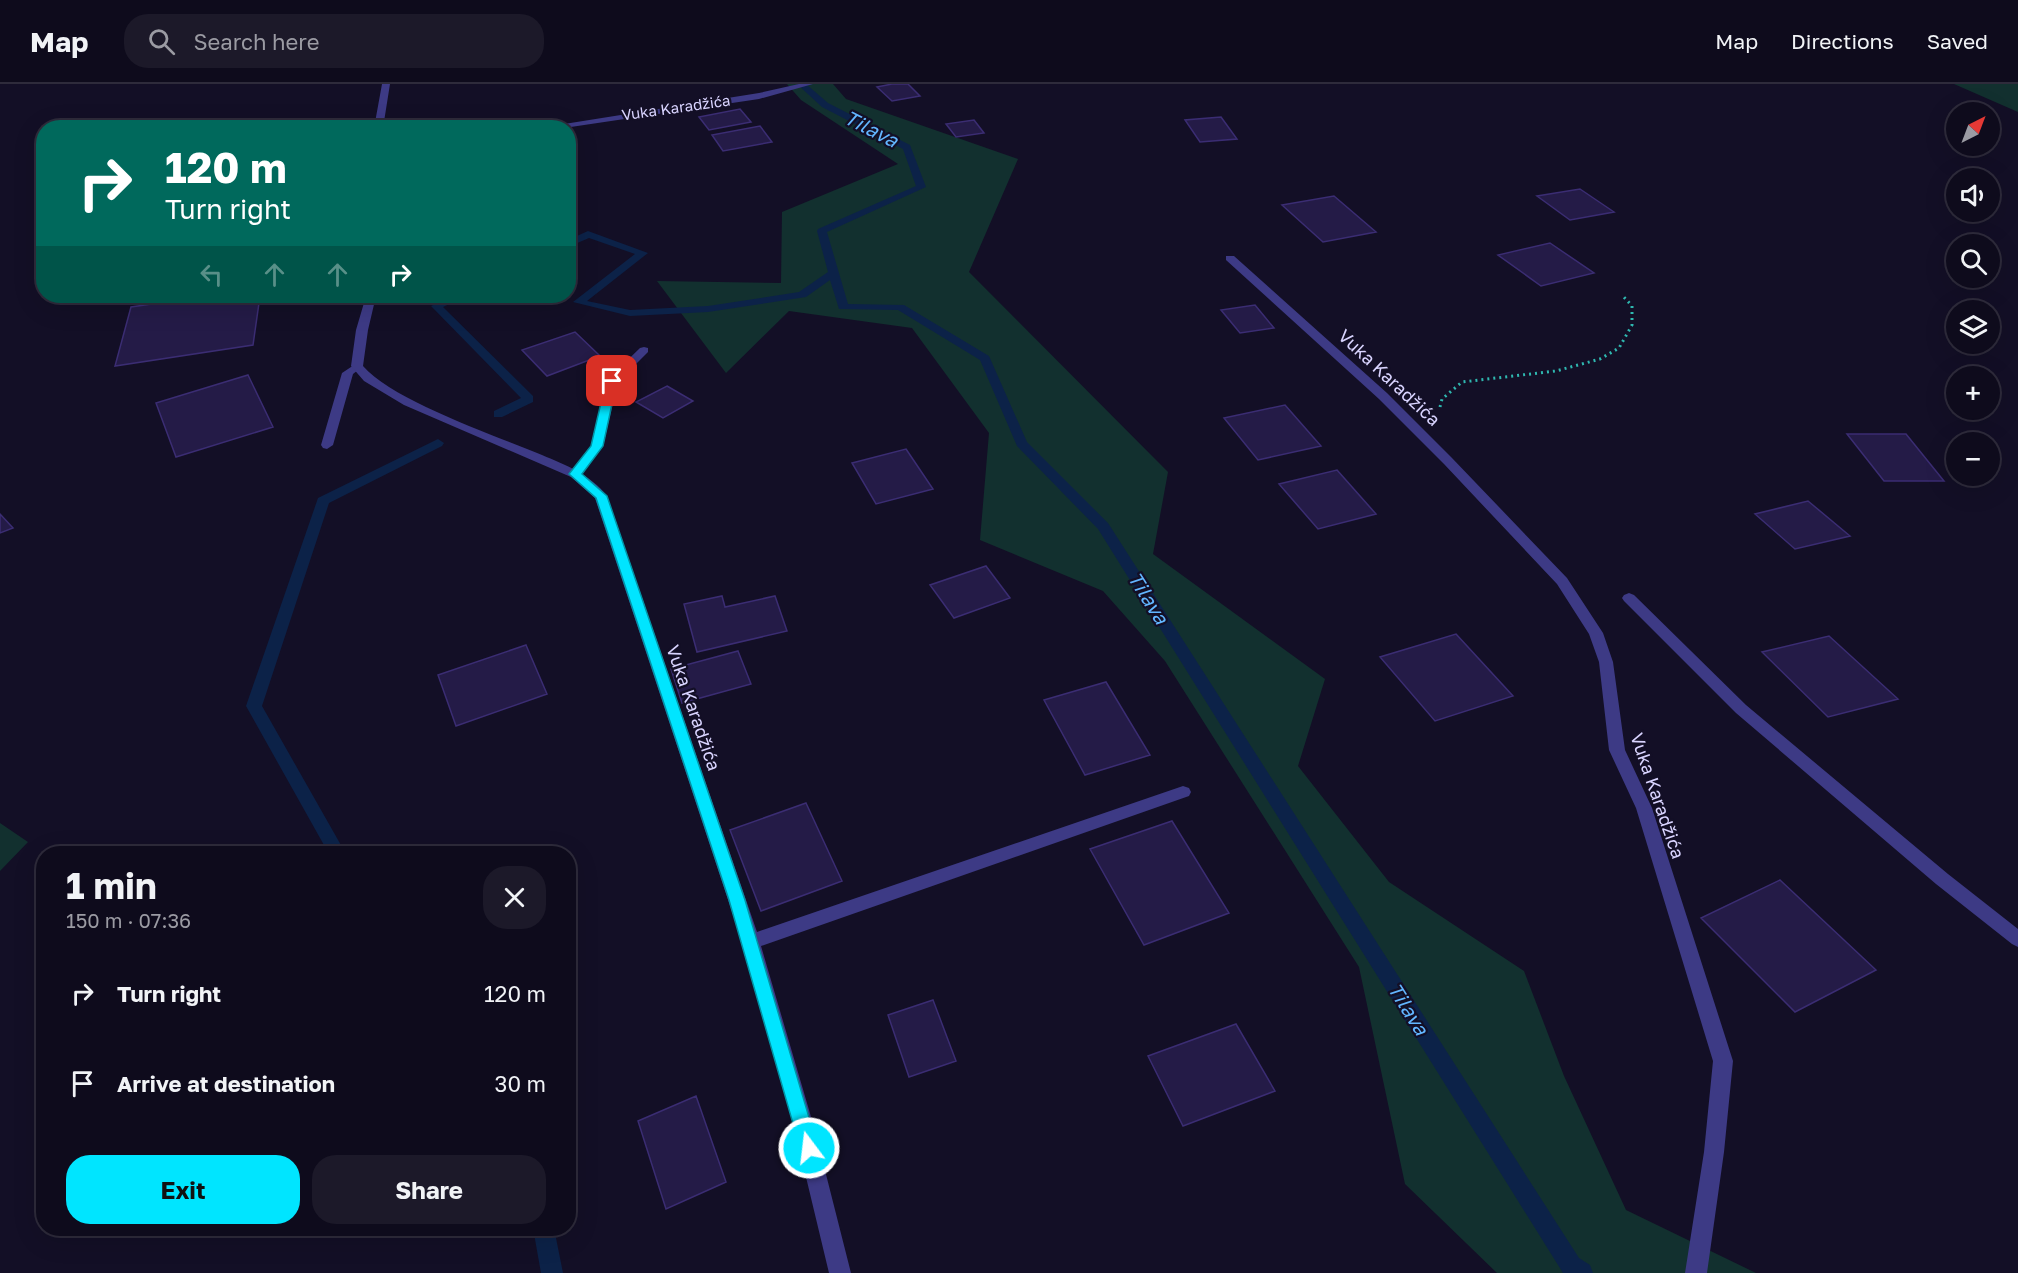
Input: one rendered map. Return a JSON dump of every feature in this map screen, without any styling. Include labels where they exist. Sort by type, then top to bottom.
[{"type":"street","points":[[379,120],[386,84]]},
{"type":"street","name":"Vuka Karadžića","points":[[576,123],[759,96],[808,84]]},
{"type":"street","name":"Vuka Karadžića","points":[[1230,258],[1383,396],[1464,478],[1562,581],[1596,633],[1606,662],[1617,750],[1644,808],[1723,1061],[1714,1152],[1696,1273]]},
{"type":"street","points":[[327,445],[348,373],[357,366],[362,330],[369,303]]},
{"type":"street","points":[[575,474],[597,446],[612,381],[644,350]]},
{"type":"street","name":"Vuka Karadžića","points":[[357,366],[368,380],[408,402],[575,474],[601,496],[751,942],[804,1127],[840,1273]]},
{"type":"street","points":[[1629,598],[1741,709],[1942,879],[2018,939]]},
{"type":"street","points":[[751,942],[1183,792]]},
{"type":"path","points":[[1438,415],[1442,399],[1462,382],[1556,371],[1600,359],[1619,348],[1632,325],[1632,306],[1623,296]]},
{"type":"green space","points":[[787,84],[833,84],[846,99],[1018,159],[969,272],[1168,472],[1153,554],[1325,679],[1298,766],[1389,882],[1524,971],[1564,1076],[1626,1210],[1756,1273],[1497,1273],[1405,1184],[1359,967],[1165,661],[1103,591],[980,540],[989,433],[912,328],[789,311],[726,373],[657,281],[781,283],[782,212],[898,164],[801,100]]},
{"type":"green space","points":[[1954,84],[2018,84],[2018,112],[2000,104],[2000,102]]},
{"type":"green space","points":[[0,823],[28,842],[0,871]]},
{"type":"building","points":[[908,84],[920,96],[892,101],[877,87]]},
{"type":"building","points":[[740,109],[751,122],[709,130],[699,117]]},
{"type":"building","points":[[1221,117],[1237,139],[1200,142],[1185,120]]},
{"type":"building","points":[[974,120],[984,133],[956,137],[946,124]]},
{"type":"building","points":[[760,126],[772,142],[723,151],[712,135]]},
{"type":"building","points":[[1580,189],[1614,212],[1570,220],[1537,196]]},
{"type":"building","points":[[1334,196],[1376,232],[1323,242],[1282,205]]},
{"type":"building","points":[[1550,243],[1594,273],[1541,286],[1498,255]]},
{"type":"building","points":[[159,303],[259,303],[253,345],[115,366],[131,307]]},
{"type":"building","points":[[1255,305],[1274,328],[1240,333],[1221,310]]},
{"type":"building","points":[[575,332],[600,356],[547,376],[522,350]]},
{"type":"building","points":[[248,375],[273,427],[176,457],[156,403]]},
{"type":"building","points":[[667,386],[693,401],[663,418],[636,402]]},
{"type":"building","points":[[1285,405],[1321,446],[1258,460],[1224,418]]},
{"type":"building","points":[[1847,434],[1906,434],[1944,481],[1884,481]]},
{"type":"building","points":[[906,449],[933,489],[876,504],[852,463]]},
{"type":"building","points":[[1337,470],[1376,514],[1318,529],[1279,484]]},
{"type":"building","points":[[1808,501],[1850,536],[1795,549],[1755,514]]},
{"type":"building","points":[[0,514],[13,528],[0,533]]},
{"type":"building","points":[[986,566],[1010,598],[954,618],[930,585]]},
{"type":"building","points":[[722,596],[725,607],[775,596],[787,631],[697,652],[684,604]]},
{"type":"building","points":[[1456,634],[1513,696],[1435,721],[1380,657]]},
{"type":"building","points":[[1829,636],[1898,699],[1828,717],[1762,652]]},
{"type":"building","points":[[526,645],[547,694],[456,726],[438,675]]},
{"type":"building","points":[[738,651],[751,684],[682,703],[671,669]]},
{"type":"building","points":[[1106,682],[1150,755],[1085,775],[1044,700]]},
{"type":"building","points":[[806,803],[842,881],[761,911],[730,830]]},
{"type":"building","points":[[1172,821],[1229,913],[1144,945],[1090,849]]},
{"type":"building","points":[[1780,880],[1876,970],[1795,1012],[1701,918]]},
{"type":"building","points":[[933,1000],[956,1061],[909,1077],[888,1015]]},
{"type":"building","points":[[1236,1024],[1275,1091],[1183,1126],[1148,1056]]},
{"type":"building","points":[[696,1096],[726,1182],[666,1209],[638,1121]]},
{"type":"waterway","name":"Tilava","points":[[801,84],[825,105],[907,147],[921,187],[822,231],[834,273]]},
{"type":"waterway","points":[[576,240],[588,234],[643,253],[578,302],[630,313],[708,309],[802,295],[834,273]]},
{"type":"waterway","name":"Tilava","points":[[834,273],[843,307],[900,307],[985,358],[1021,443],[1103,526],[1571,1266],[1582,1273]]},
{"type":"waterway","points":[[444,303],[436,306],[529,399],[498,414]]},
{"type":"waterway","points":[[333,846],[254,706],[323,501],[438,443]]},
{"type":"waterway","points":[[545,1236],[552,1273]]},
{"type":"route","points":[[612,381],[597,446],[575,474],[601,496],[711,817],[757,962],[809,1148]]}]
